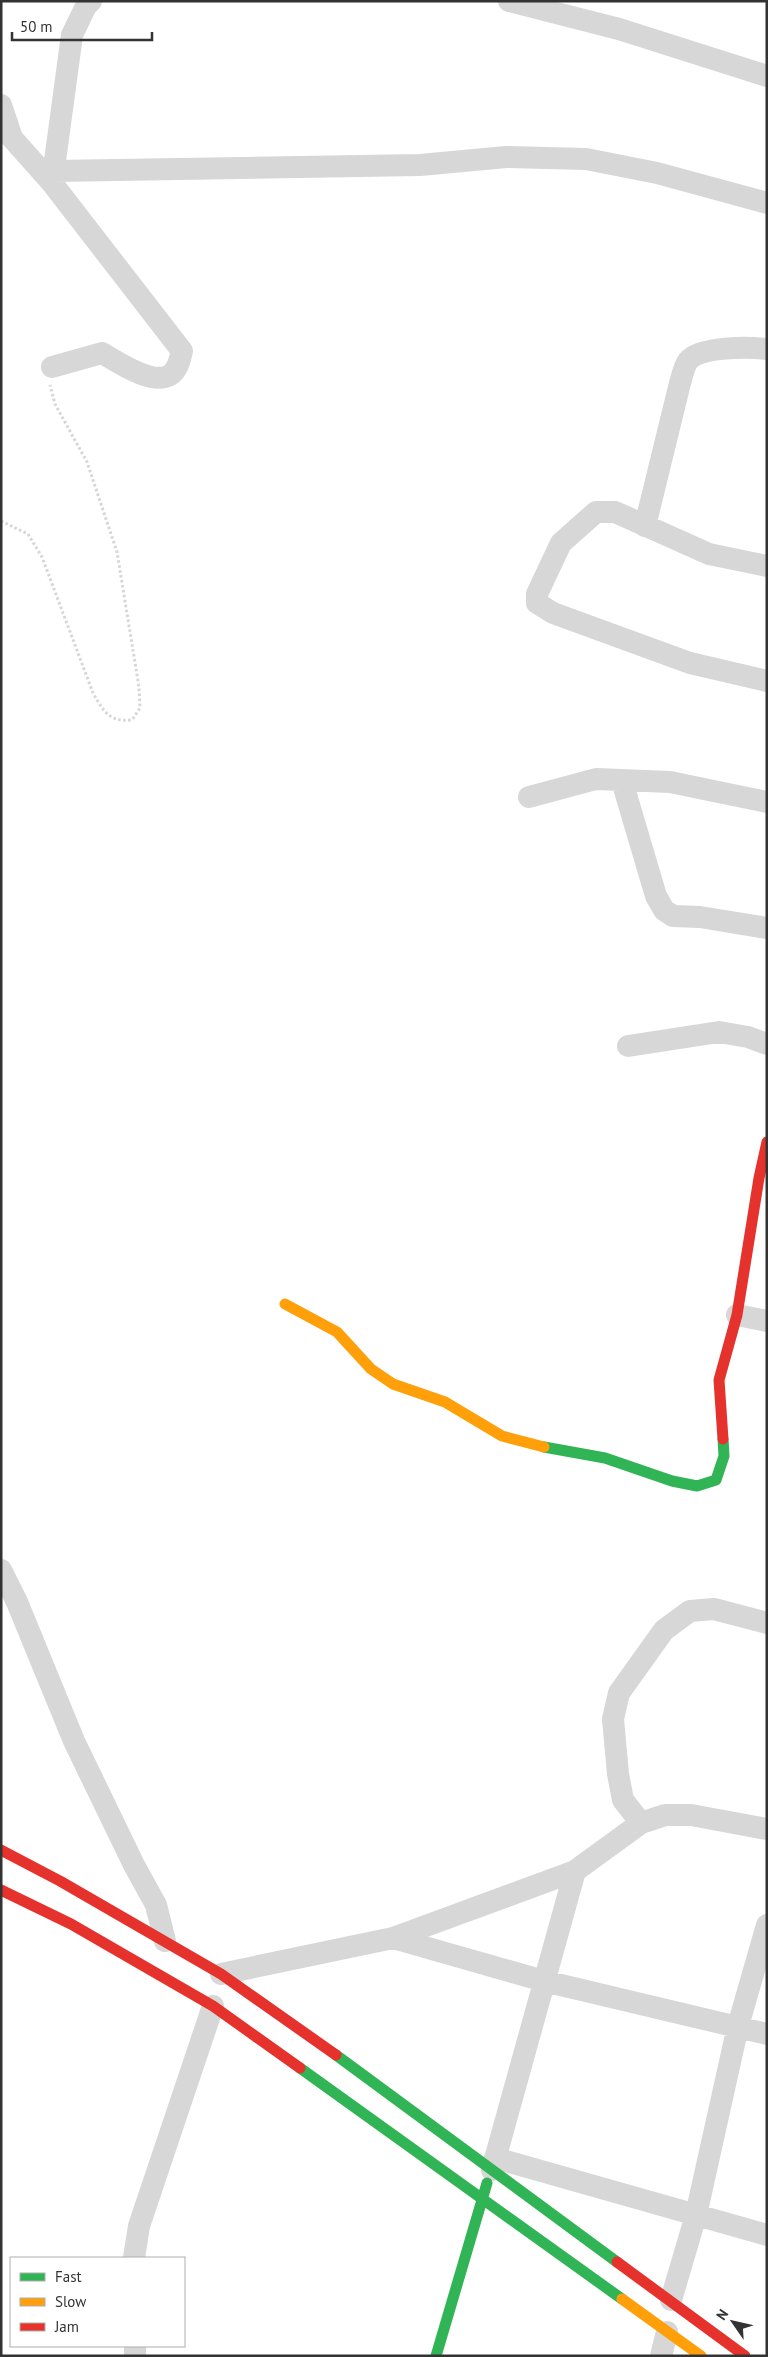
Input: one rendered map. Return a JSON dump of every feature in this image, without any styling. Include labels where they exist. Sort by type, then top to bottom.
[{"type":"main road","points":[[285,1304],[337,1332],[371,1369],[393,1384],[444,1402],[502,1436],[531,1445],[605,1458],[672,1481],[697,1486],[716,1480],[724,1456],[719,1380],[737,1315],[763,1178],[767,1142]]},
{"type":"main road","points":[[1,1850],[221,1974],[493,2164],[745,2356]]},
{"type":"main road","points":[[1,1890],[71,1924],[213,2006],[701,2356]]},
{"type":"main road","points":[[436,2356],[493,2164]]},
{"type":"street","points":[[53,177],[72,35],[86,6],[91,1]]},
{"type":"street","points":[[509,1],[619,29],[767,76]]},
{"type":"street","points":[[1,105],[12,138],[53,177],[182,351],[178,366],[171,374],[160,378],[139,373],[102,353],[52,367]]},
{"type":"street","points":[[53,177],[420,165],[506,157],[586,159],[657,173],[767,203]]},
{"type":"street","points":[[645,526],[687,361],[697,355],[725,348],[767,349]]},
{"type":"street","points":[[767,566],[709,554],[615,512],[596,512],[561,542],[537,594],[537,603],[554,613],[690,663],[767,681]]},
{"type":"street","points":[[529,797],[596,780],[670,782],[767,802]]},
{"type":"street","points":[[622,781],[656,896],[664,910],[673,916],[700,917],[767,928]]},
{"type":"street","points":[[628,1046],[719,1032],[748,1037],[767,1044]]},
{"type":"street","points":[[737,1315],[767,1321]]},
{"type":"street","points":[[1,1570],[17,1602],[74,1741],[134,1865],[156,1905],[165,1941]]},
{"type":"street","points":[[641,1823],[623,1800],[618,1774],[613,1718],[619,1693],[664,1630],[690,1611],[714,1609],[767,1623]]},
{"type":"street","points":[[221,1974],[393,1938],[575,1871],[641,1823],[665,1815],[691,1815],[767,1829]]},
{"type":"street","points":[[575,1871],[493,2164],[696,2214],[767,2234]]},
{"type":"street","points":[[671,2300],[696,2214],[738,2026],[767,1925]]},
{"type":"street","points":[[393,1938],[544,1981],[767,2034]]},
{"type":"street","points":[[134,2257],[139,2226],[213,2006]]},
{"type":"street","points":[[661,2356],[667,2332]]},
{"type":"path","points":[[1,521],[28,534],[42,557],[93,693],[104,712],[119,721],[132,720],[140,708],[139,687],[116,552],[87,462],[55,404],[50,385],[52,367]]},
{"type":"traffic: fast","points":[[544,1447],[605,1458],[672,1481],[697,1486],[716,1480],[724,1456],[723,1439]]},
{"type":"traffic: fast","points":[[336,2055],[617,2262]]},
{"type":"traffic: fast","points":[[300,2068],[622,2299]]},
{"type":"traffic: fast","points":[[436,2356],[487,2183]]},
{"type":"traffic: slow","points":[[285,1304],[337,1332],[371,1369],[393,1384],[445,1402],[502,1436],[544,1447]]},
{"type":"traffic: slow","points":[[622,2299],[701,2356]]},
{"type":"traffic: jam","points":[[723,1439],[719,1380],[737,1315],[759,1178],[767,1142]]},
{"type":"traffic: jam","points":[[1,1850],[60,1881],[221,1974],[336,2055]]},
{"type":"traffic: jam","points":[[1,1890],[71,1924],[213,2006],[300,2068]]},
{"type":"traffic: jam","points":[[617,2262],[745,2356]]}]
